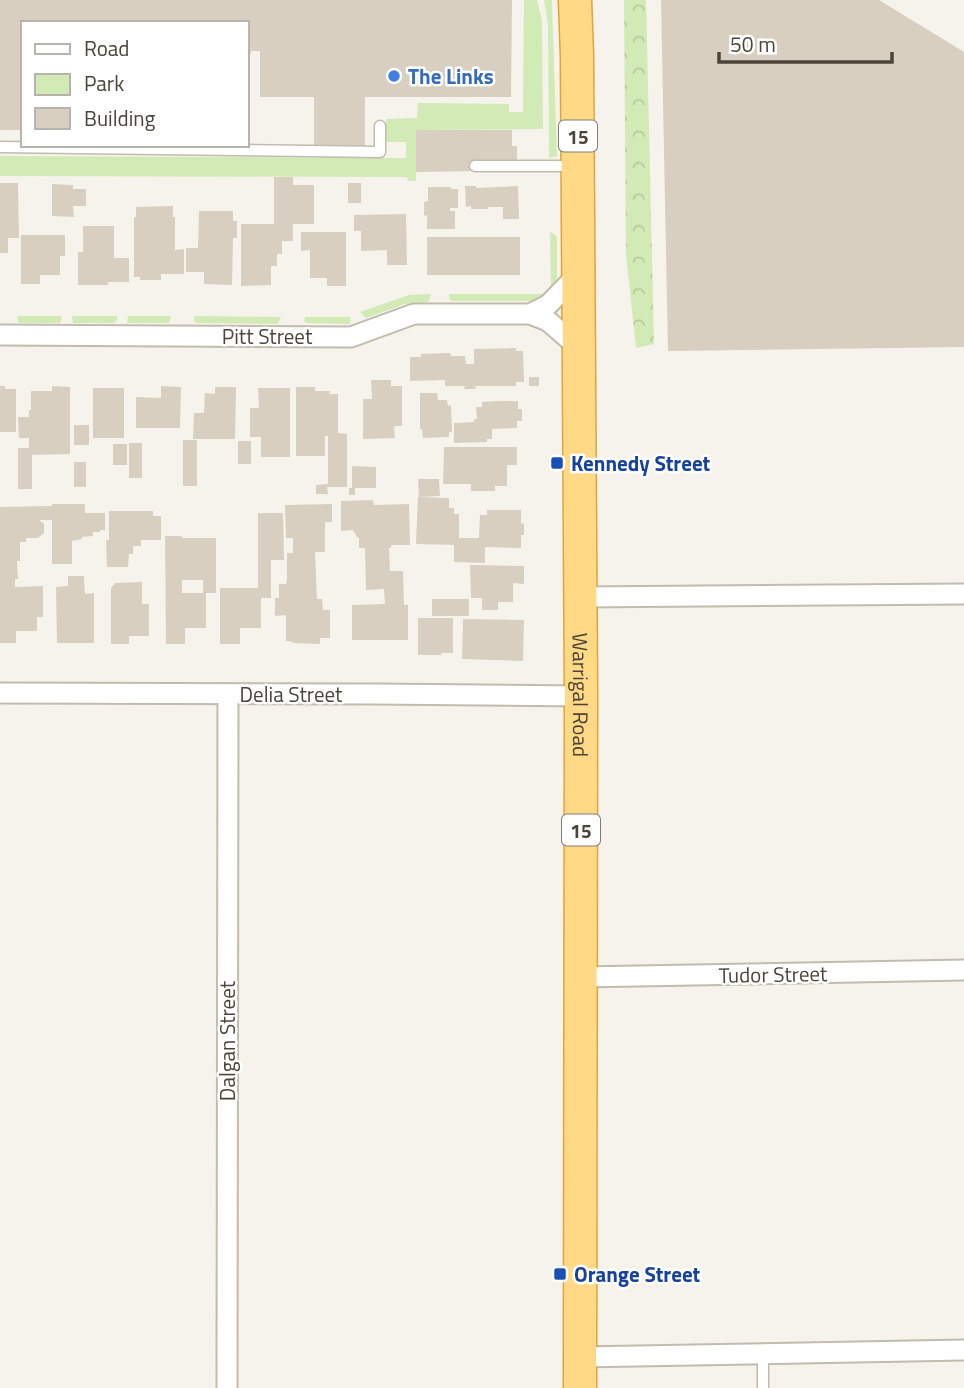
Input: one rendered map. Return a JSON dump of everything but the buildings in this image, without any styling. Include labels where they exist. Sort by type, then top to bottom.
[{"type":"highway","name":"Warrigal Road","points":[[575,0],[581,597],[580,1373]]},
{"type":"street","points":[[530,314],[548,305],[579,273]]},
{"type":"street","name":"Pitt Street","points":[[0,335],[351,337],[414,314],[530,314],[548,321],[579,347]]},
{"type":"street","points":[[581,597],[964,594]]},
{"type":"street","name":"Delia Street","points":[[0,693],[581,696]]},
{"type":"street","name":"Dalgan Street","points":[[227,1388],[228,694]]},
{"type":"street","name":"Tudor Street","points":[[581,977],[964,970]]},
{"type":"street","points":[[580,1373],[763,1353],[964,1350]]},
{"type":"lane","points":[[0,147],[380,152],[380,126]]},
{"type":"lane","points":[[475,166],[578,166]]},
{"type":"lane","points":[[763,1353],[763,1388]]},
{"type":"green space","points":[[524,0],[537,0],[542,21],[543,129],[416,130],[416,181],[408,181],[407,177],[0,176],[0,156],[406,158],[406,142],[386,142],[386,119],[417,118],[418,103],[509,104],[509,112],[523,112]]},
{"type":"green space","points":[[544,0],[552,0],[557,156],[549,158],[548,24]]},
{"type":"green space","points":[[624,0],[646,0],[654,344],[636,348],[626,254]]},
{"type":"green space","points":[[550,232],[557,237],[557,282],[554,289],[551,289]]},
{"type":"green space","points":[[431,294],[428,302],[405,304],[366,318],[360,312],[409,295]]},
{"type":"green space","points":[[449,294],[542,294],[545,298],[539,301],[452,301]]},
{"type":"green space","points":[[17,316],[62,316],[60,323],[19,323]]},
{"type":"green space","points":[[72,316],[117,316],[117,320],[114,323],[73,323]]},
{"type":"green space","points":[[128,316],[171,316],[169,323],[127,323]]},
{"type":"green space","points":[[194,316],[281,317],[278,324],[197,323]]},
{"type":"green space","points":[[305,317],[350,317],[351,321],[349,324],[306,323]]},
{"type":"place","name":"The Links","points":[[394,76]]},
{"type":"place","name":"Kennedy Street","points":[[557,463]]},
{"type":"place","name":"Orange Street","points":[[560,1274]]}]
